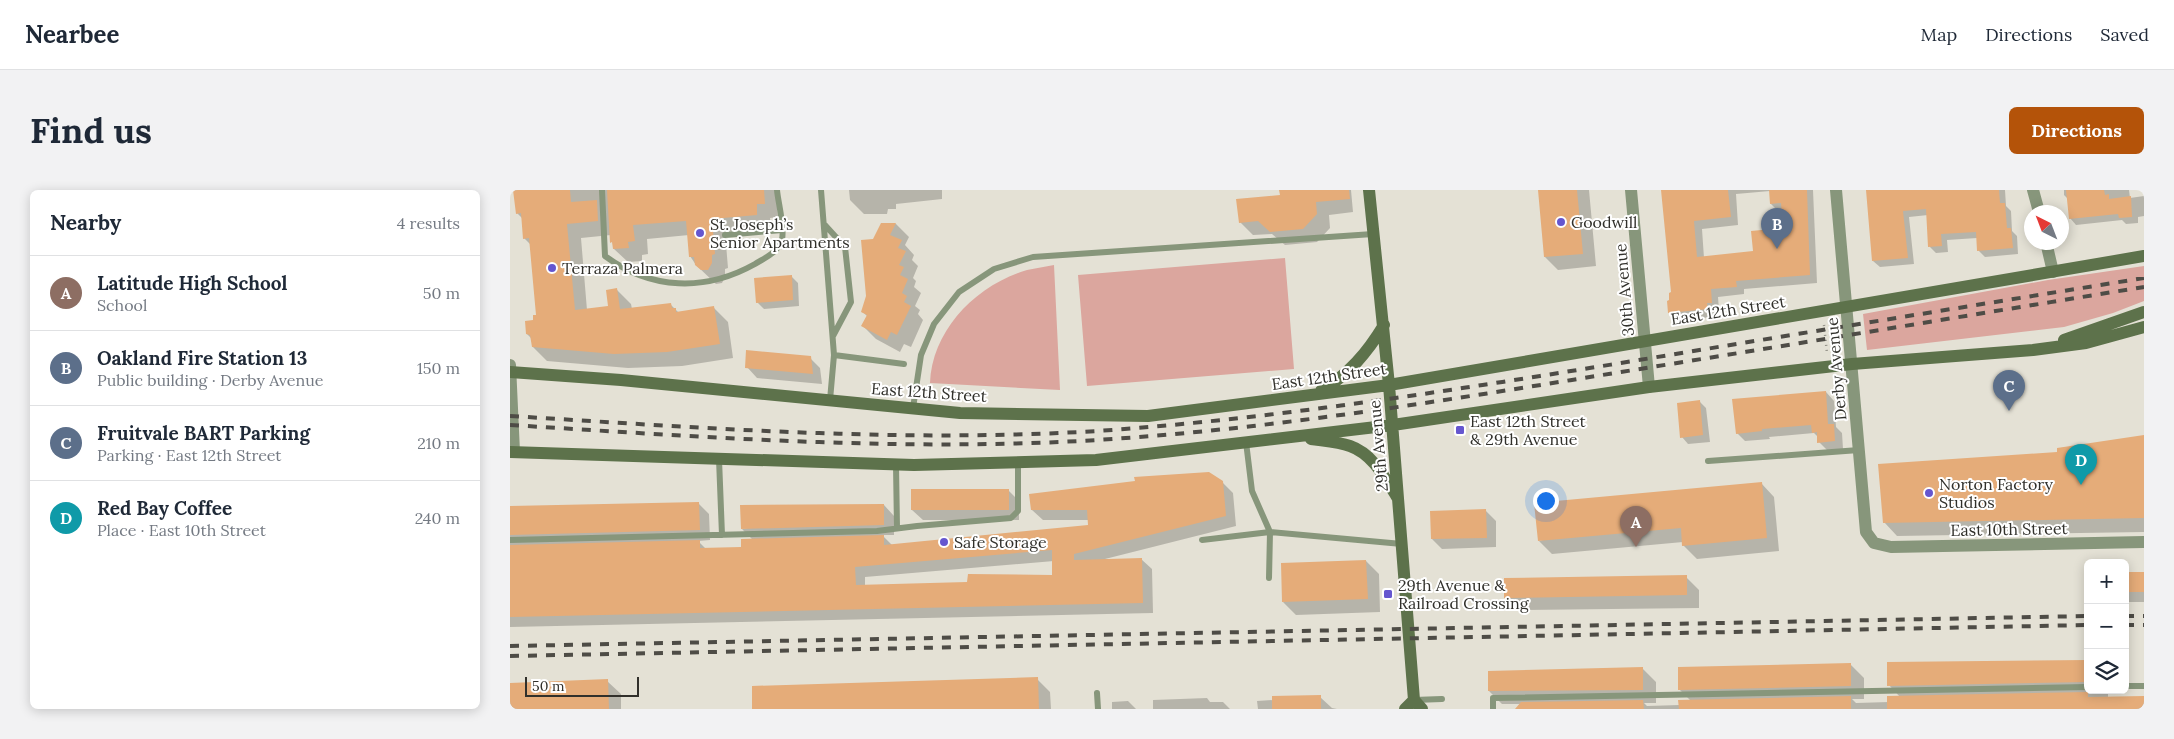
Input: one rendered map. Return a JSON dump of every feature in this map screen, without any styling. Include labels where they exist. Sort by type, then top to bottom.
[{"type":"main road","name":"29th Avenue","points":[[1369,190],[1390,385],[1402,544],[1418,704]]},
{"type":"main road","name":"East 12th Street","points":[[510,370],[960,413],[1148,416],[1390,385],[2144,256]]},
{"type":"main road","points":[[2033,350],[2144,312]]},
{"type":"main road","points":[[1317,394],[1340,380],[1360,361],[1384,325]]},
{"type":"main road","points":[[512,452],[896,465],[1096,460],[1393,425],[1649,387],[1852,364],[2033,350],[2086,343],[2144,328]]},
{"type":"main road","points":[[1299,436],[1350,446],[1365,454],[1376,465],[1399,499]]},
{"type":"main road","points":[[1404,709],[1418,704]]},
{"type":"street","name":"30th Avenue","points":[[1631,190],[1649,387]]},
{"type":"street","name":"Derby Avenue","points":[[1836,190],[1866,532],[1874,543]]},
{"type":"street","points":[[2033,190],[2037,205]]},
{"type":"street","points":[[2048,250],[2053,272]]},
{"type":"street","points":[[510,370],[512,452]]},
{"type":"street","name":"East 10th Street","points":[[1874,543],[1891,547],[2144,542]]},
{"type":"lane","points":[[602,190],[605,256],[637,275],[676,284],[702,283],[728,278],[776,252],[782,238],[777,190]]},
{"type":"lane","points":[[821,190],[834,354],[830,400]]},
{"type":"lane","points":[[824,224],[845,247],[851,302],[832,336]]},
{"type":"lane","points":[[725,235],[782,230]]},
{"type":"lane","points":[[913,408],[921,355],[934,324],[959,292],[994,269],[1033,257],[1373,234]]},
{"type":"lane","points":[[834,354],[904,364]]},
{"type":"lane","points":[[1246,442],[1252,490],[1270,532],[1269,578]]},
{"type":"lane","points":[[1708,461],[1859,450]]},
{"type":"lane","points":[[719,459],[722,535]]},
{"type":"lane","points":[[510,540],[877,531],[1011,518],[1018,511],[1018,463]]},
{"type":"lane","points":[[896,465],[898,528]]},
{"type":"lane","points":[[1202,540],[1270,532],[1402,544]]},
{"type":"lane","points":[[2129,686],[2144,686]]},
{"type":"lane","points":[[1493,709],[1492,698],[2084,687]]},
{"type":"lane","points":[[1096,693],[1098,709]]},
{"type":"lane","points":[[1418,704],[1442,699]]},
{"type":"path","points":[[1824,324],[1827,353]]},
{"type":"shaded area","points":[[1285,258],[1294,369],[1087,386],[1078,275]]},
{"type":"shaded area","points":[[1054,265],[1060,390],[930,383],[939,345],[948,328],[974,298],[1008,277],[1027,270]]},
{"type":"shaded area","points":[[2144,266],[2144,301],[2113,313],[2064,327],[1867,350],[1863,314],[2048,280]]},
{"type":"building","name":"Terraza Palmera","points":[[513,190],[570,190],[571,202],[597,200],[598,221],[567,224],[575,310],[608,306],[606,290],[617,288],[620,309],[671,303],[672,308],[676,308],[676,312],[714,306],[720,344],[667,352],[614,354],[532,347],[530,335],[526,334],[525,321],[533,320],[533,315],[536,315],[529,238],[523,239],[521,213],[516,214]]},
{"type":"building","name":"St. Joseph’s Senior Apartments","points":[[607,190],[764,190],[765,204],[757,204],[757,215],[712,219],[715,254],[712,255],[712,263],[708,270],[701,270],[695,265],[694,257],[689,257],[686,221],[633,225],[635,241],[628,242],[629,248],[613,249],[612,242],[610,243]]},
{"type":"building","points":[[1279,190],[1349,190],[1350,199],[1316,202],[1317,214],[1303,229],[1270,232],[1258,221],[1239,223],[1236,199],[1280,195]]},
{"type":"building","name":"Goodwill","points":[[1538,190],[1577,190],[1583,254],[1544,257]]},
{"type":"building","points":[[1661,190],[1728,190],[1731,217],[1694,221],[1697,257],[1753,251],[1751,231],[1783,228],[1781,203],[1770,204],[1769,190],[1807,190],[1810,275],[1736,281],[1737,287],[1711,289],[1712,303],[1707,303],[1708,309],[1668,313],[1667,301],[1671,292]]},
{"type":"building","points":[[1866,190],[1999,190],[2000,203],[2005,203],[2007,228],[2011,228],[2013,248],[1977,251],[1976,232],[1941,234],[1942,246],[1928,247],[1926,209],[1903,211],[1908,258],[1872,261]]},
{"type":"building","points":[[2066,190],[2104,190],[2105,195],[2109,194],[2109,199],[2131,196],[2132,217],[2119,218],[2118,214],[2069,219]]},
{"type":"building","points":[[881,223],[896,223],[890,235],[902,240],[898,248],[906,251],[899,265],[904,267],[900,275],[908,279],[902,293],[907,296],[904,302],[911,306],[897,335],[891,332],[887,340],[861,326],[867,315],[861,312],[866,296],[861,240],[873,239]]},
{"type":"building","points":[[792,275],[793,300],[756,303],[754,278]]},
{"type":"building","points":[[746,350],[811,356],[813,374],[745,368]]},
{"type":"building","points":[[1826,391],[1828,424],[1834,424],[1835,441],[1817,443],[1817,432],[1812,433],[1811,425],[1762,429],[1762,431],[1736,434],[1732,399]]},
{"type":"building","points":[[1700,400],[1703,435],[1680,438],[1677,403]]},
{"type":"building","points":[[2144,435],[2144,518],[1883,523],[1878,464],[2057,452],[2057,448]]},
{"type":"building","points":[[1209,472],[1223,481],[1226,516],[1074,554],[1074,560],[1142,558],[1143,603],[510,617],[510,545],[700,540],[700,548],[741,547],[741,539],[884,535],[884,545],[1088,525],[1087,510],[1031,510],[1029,494],[1135,481],[1134,477]],"holes":[[[1052,550],[1052,575],[968,574],[967,582],[856,585],[855,567]]]},
{"type":"building","points":[[1762,482],[1767,538],[1682,546],[1681,528],[1538,541],[1534,503]]},
{"type":"building","points":[[911,489],[1009,489],[1009,510],[911,510]]},
{"type":"building","points":[[699,502],[700,530],[510,535],[510,506]]},
{"type":"building","points":[[884,504],[884,525],[741,529],[740,505]]},
{"type":"building","points":[[1486,509],[1487,538],[1431,539],[1430,511]]},
{"type":"building","points":[[1366,560],[1368,599],[1282,602],[1281,563]]},
{"type":"building","points":[[2129,572],[2144,572],[2144,592],[2129,592]]},
{"type":"building","points":[[1687,575],[1687,595],[1504,598],[1504,578]]},
{"type":"building","points":[[2084,660],[2084,682],[1887,686],[1887,662]]},
{"type":"building","points":[[1851,663],[1851,686],[1678,690],[1678,667]]},
{"type":"building","points":[[1643,667],[1643,690],[1488,691],[1488,671]]},
{"type":"building","points":[[1038,677],[1039,709],[752,709],[752,686]]},
{"type":"building","points":[[608,679],[609,709],[510,709],[510,683]]},
{"type":"building","points":[[2084,692],[2084,694],[2088,694],[2088,697],[2144,696],[2144,709],[1887,709],[1887,696]]},
{"type":"building","points":[[1321,695],[1321,709],[1272,709],[1272,696]]},
{"type":"building","points":[[1851,696],[1851,709],[1679,709],[1678,700]]},
{"type":"building","points":[[1643,700],[1644,709],[1515,709],[1521,702]]},
{"type":"railway","points":[[510,416],[730,429],[877,435],[1024,434],[1163,426],[1294,412],[1425,394],[2144,278]]},
{"type":"railway","points":[[510,425],[803,442],[877,444],[1024,443],[1163,435],[1229,429],[1425,403],[2144,287]]},
{"type":"railway","points":[[510,646],[2084,616]]},
{"type":"railway","points":[[2129,616],[2144,616]]},
{"type":"railway","points":[[510,656],[2084,625]]},
{"type":"railway","points":[[2129,625],[2144,625]]},
{"type":"place","name":"Goodwill","points":[[1561,222]]},
{"type":"place","name":"St. Joseph’s Senior Apartments","points":[[700,233]]},
{"type":"place","name":"Oakland Fire Station 13","points":[[1777,249]]},
{"type":"place","name":"Terraza Palmera","points":[[552,268]]},
{"type":"place","name":"Fruitvale BART Parking","points":[[2009,411]]},
{"type":"place","name":"East 12th Street & 29th Avenue","points":[[1460,430]]},
{"type":"place","name":"Red Bay Coffee","points":[[2081,485]]},
{"type":"place","name":"Norton Factory Studios","points":[[1929,493]]},
{"type":"place","name":"Safe Storage","points":[[944,542]]},
{"type":"place","name":"Latitude High School","points":[[1636,547]]},
{"type":"place","name":"29th Avenue & Railroad Crossing","points":[[1388,594]]}]
